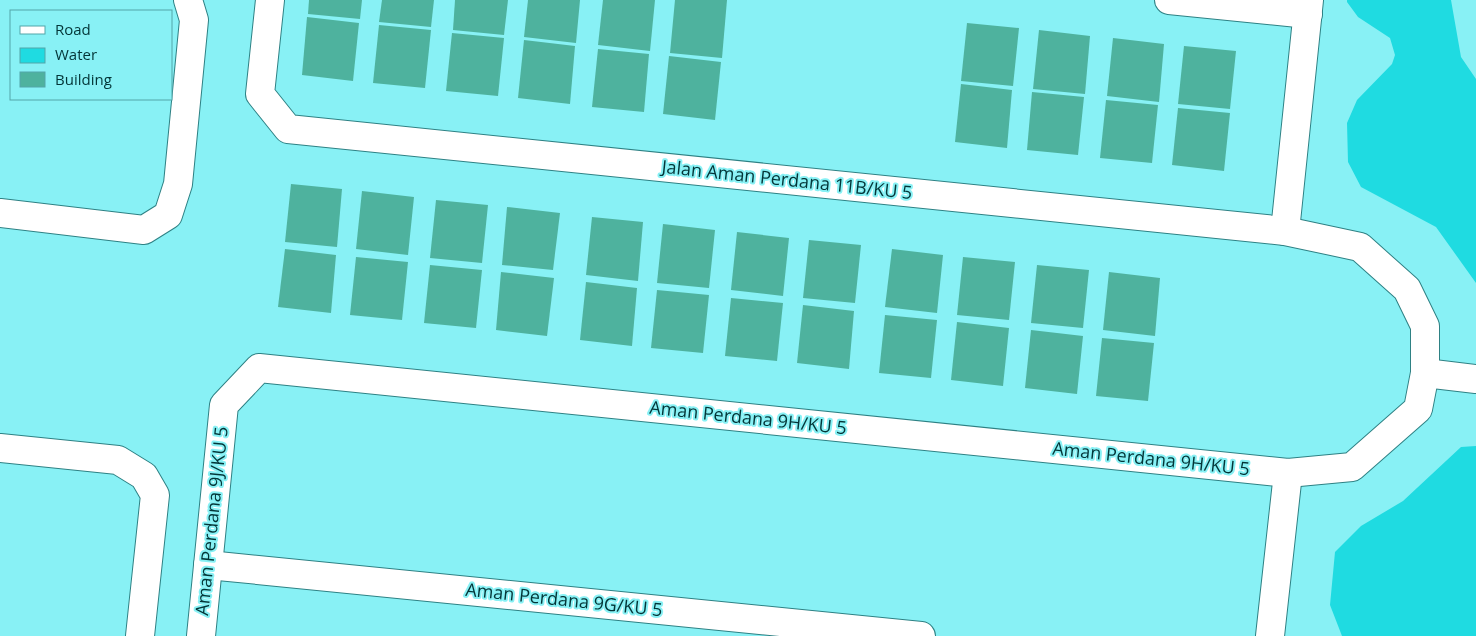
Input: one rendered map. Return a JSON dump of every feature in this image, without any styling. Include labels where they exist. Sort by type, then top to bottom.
[{"type":"street","points":[[0,213],[144,230],[168,215],[178,184],[194,20],[188,0]]},
{"type":"street","name":"Jalan Aman Perdana 11B/KU 5","points":[[270,0],[260,94],[288,129],[1285,232],[1360,247],[1407,290],[1425,326],[1425,373],[1418,409],[1352,467],[1288,473]]},
{"type":"street","points":[[1169,0],[1309,7],[1285,232]]},
{"type":"street","name":"Aman Perdana 9H/KU 5","points":[[224,406],[259,368],[1288,473]]},
{"type":"street","points":[[1425,373],[1476,379]]},
{"type":"street","name":"Aman Perdana 9J/KU 5","points":[[201,636],[224,406]]},
{"type":"street","points":[[0,448],[118,460],[144,476],[155,495],[140,636]]},
{"type":"street","points":[[1270,636],[1288,473]]},
{"type":"street","name":"Aman Perdana 9G/KU 5","points":[[208,565],[921,636]]},
{"type":"water","points":[[1347,0],[1451,0],[1461,57],[1476,79],[1476,283],[1436,227],[1361,187],[1348,162],[1347,123],[1357,100],[1392,64],[1395,55],[1390,38],[1358,17]]},
{"type":"water","points":[[1476,446],[1476,636],[1342,636],[1330,605],[1335,552],[1361,526],[1403,501],[1461,447]]},
{"type":"building","points":[[309,0],[362,0],[360,19],[308,14]]},
{"type":"building","points":[[382,0],[434,0],[431,27],[379,22]]},
{"type":"building","points":[[455,0],[508,0],[504,35],[453,30]]},
{"type":"building","points":[[528,0],[580,0],[576,43],[524,37]]},
{"type":"building","points":[[603,0],[655,0],[650,51],[598,45]]},
{"type":"building","points":[[675,0],[727,0],[722,58],[670,53]]},
{"type":"building","points":[[307,17],[359,23],[353,81],[302,75]]},
{"type":"building","points":[[967,23],[1019,28],[1013,86],[961,81]]},
{"type":"building","points":[[379,25],[431,30],[425,88],[373,83]]},
{"type":"building","points":[[1039,30],[1090,36],[1085,94],[1033,89]]},
{"type":"building","points":[[452,33],[504,38],[498,96],[446,91]]},
{"type":"building","points":[[1113,38],[1164,44],[1159,102],[1107,96]]},
{"type":"building","points":[[524,40],[575,46],[570,104],[518,98]]},
{"type":"building","points":[[1184,46],[1236,51],[1230,109],[1178,104]]},
{"type":"building","points":[[598,49],[649,54],[644,112],[592,107]]},
{"type":"building","points":[[669,56],[721,62],[715,120],[663,114]]},
{"type":"building","points":[[961,84],[1012,90],[1007,148],[955,142]]},
{"type":"building","points":[[1032,92],[1084,97],[1078,155],[1027,150]]},
{"type":"building","points":[[1106,100],[1158,105],[1152,163],[1100,158]]},
{"type":"building","points":[[1178,108],[1230,113],[1224,171],[1172,165]]},
{"type":"building","points":[[291,184],[342,189],[337,247],[285,242]]},
{"type":"building","points":[[362,191],[414,197],[408,255],[356,249]]},
{"type":"building","points":[[436,200],[488,205],[482,263],[430,258]]},
{"type":"building","points":[[507,207],[560,213],[553,270],[502,265]]},
{"type":"building","points":[[592,217],[643,222],[638,281],[586,275]]},
{"type":"building","points":[[663,224],[715,230],[709,288],[657,283]]},
{"type":"building","points":[[737,232],[789,238],[783,296],[731,290]]},
{"type":"building","points":[[809,240],[861,245],[855,303],[803,298]]},
{"type":"building","points":[[285,249],[336,255],[331,313],[278,307]]},
{"type":"building","points":[[892,249],[943,255],[937,313],[885,307]]},
{"type":"building","points":[[356,257],[408,262],[402,320],[350,315]]},
{"type":"building","points":[[963,257],[1015,262],[1009,320],[957,315]]},
{"type":"building","points":[[430,265],[482,270],[476,328],[424,323]]},
{"type":"building","points":[[1037,265],[1089,270],[1083,328],[1031,323]]},
{"type":"building","points":[[501,272],[554,278],[547,336],[496,330]]},
{"type":"building","points":[[1109,272],[1160,278],[1155,336],[1103,330]]},
{"type":"building","points":[[586,282],[637,288],[632,346],[580,340]]},
{"type":"building","points":[[657,290],[709,295],[703,353],[651,348]]},
{"type":"building","points":[[731,298],[783,303],[777,361],[725,356]]},
{"type":"building","points":[[803,305],[854,311],[849,369],[797,363]]},
{"type":"building","points":[[885,315],[937,320],[931,378],[879,373]]},
{"type":"building","points":[[957,322],[1009,328],[1003,386],[951,380]]},
{"type":"building","points":[[1031,330],[1083,336],[1077,394],[1025,388]]},
{"type":"building","points":[[1102,338],[1154,343],[1148,401],[1096,396]]}]
